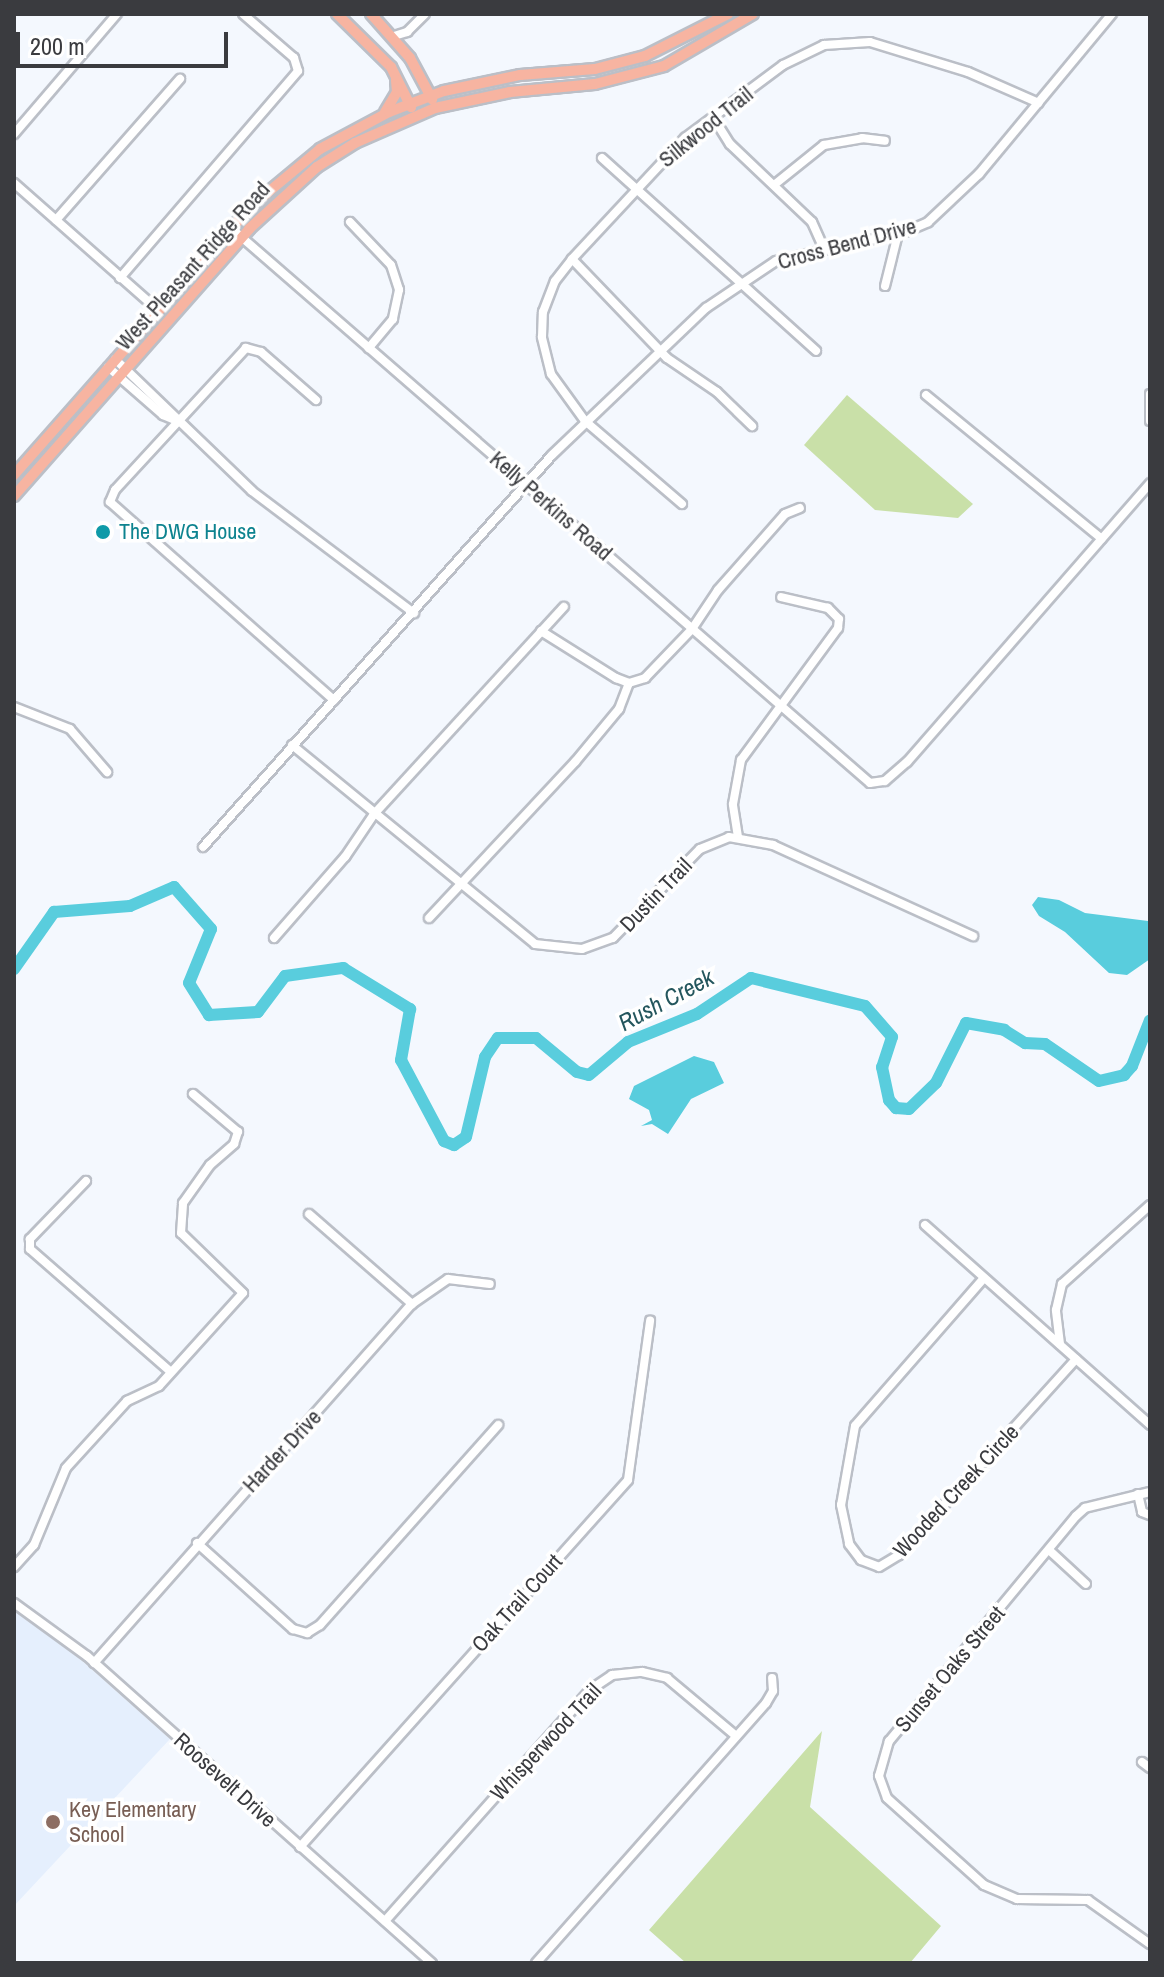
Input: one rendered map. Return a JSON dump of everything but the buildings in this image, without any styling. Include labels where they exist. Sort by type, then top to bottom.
[{"type":"main road","points":[[337,14],[391,67],[415,116]]},
{"type":"main road","points":[[371,14],[394,36],[420,75],[435,108]]},
{"type":"main road","name":"West Pleasant Ridge Road","points":[[14,475],[231,228],[320,149],[382,115],[431,96],[458,88],[595,69],[645,56],[728,14]]},
{"type":"main road","name":"West Pleasant Ridge Road","points":[[14,496],[241,237],[317,167],[435,108],[510,92],[595,84],[664,66],[753,14]]},
{"type":"main road","points":[[382,115],[397,92],[391,67]]},
{"type":"main road","points":[[420,75],[458,88]]},
{"type":"street","points":[[14,134],[117,14]]},
{"type":"street","points":[[120,278],[298,71],[294,58],[243,14]]},
{"type":"street","points":[[394,36],[407,32],[425,14]]},
{"type":"street","name":"Cross Bend Drive","points":[[203,847],[585,421],[659,351],[738,282],[776,261],[898,234],[944,210],[1039,103],[1112,14]]},
{"type":"street","name":"Silkwood Trail","points":[[682,504],[585,421],[551,374],[542,337],[548,295],[572,259],[636,188],[713,117],[806,52],[854,40],[968,72],[1039,103]]},
{"type":"street","points":[[56,220],[180,79]]},
{"type":"street","points":[[713,117],[730,144],[812,222],[824,249]]},
{"type":"street","points":[[774,185],[824,145],[862,138],[885,141]]},
{"type":"street","points":[[602,158],[816,351]]},
{"type":"street","points":[[14,183],[158,310]]},
{"type":"street","points":[[350,222],[391,265],[399,290],[393,319],[369,348]]},
{"type":"street","name":"Kelly Perkins Road","points":[[231,228],[870,783],[885,781],[907,762],[1102,539]]},
{"type":"street","points":[[885,286],[898,234]]},
{"type":"street","points":[[572,259],[659,351],[717,392],[752,426]]},
{"type":"street","points":[[316,400],[261,352],[246,348],[177,421],[110,502],[334,700]]},
{"type":"street","points":[[112,363],[163,415],[177,421],[252,491],[414,613]]},
{"type":"street","points":[[1150,394],[1150,421]]},
{"type":"street","points":[[926,395],[1102,539],[1150,483]]},
{"type":"street","points":[[429,918],[619,709],[629,683],[653,673],[692,629],[718,590],[776,524],[800,508]]},
{"type":"street","points":[[781,597],[828,608],[839,619],[833,638],[747,748],[736,771],[734,820],[738,837],[773,845],[973,936]]},
{"type":"street","points":[[274,938],[327,879],[374,814],[564,607]]},
{"type":"street","points":[[541,631],[575,656],[629,683]]},
{"type":"street","points":[[14,707],[70,729],[107,772]]},
{"type":"street","name":"Dustin Trail","points":[[292,745],[460,886],[535,944],[582,949],[622,931],[700,849],[738,837]]},
{"type":"street","points":[[14,1567],[34,1545],[66,1468],[127,1401],[159,1386],[243,1293],[181,1233],[183,1203],[210,1165],[234,1144],[238,1132],[193,1094]]},
{"type":"street","points":[[86,1181],[30,1239],[30,1249],[171,1372]]},
{"type":"street","points":[[1060,1345],[1056,1310],[1062,1284],[1150,1205]]},
{"type":"street","points":[[309,1214],[412,1304]]},
{"type":"street","points":[[925,1225],[1150,1425]]},
{"type":"street","name":"Wooded Creek Circle","points":[[984,1278],[855,1426],[841,1505],[849,1544],[866,1564],[879,1567],[899,1555],[1076,1359]]},
{"type":"street","name":"Harder Drive","points":[[94,1663],[197,1543],[412,1304],[448,1279],[490,1284]]},
{"type":"street","name":"Oak Trail Court","points":[[300,1847],[628,1480],[650,1321]]},
{"type":"street","points":[[197,1543],[293,1629],[311,1631],[498,1425]]},
{"type":"street","name":"Sunset Oaks Street","points":[[1150,1492],[1085,1508],[889,1741],[880,1768],[880,1785],[898,1809],[991,1889],[1029,1900],[1088,1900],[1150,1944]]},
{"type":"street","points":[[1138,1494],[1142,1512],[1150,1515]]},
{"type":"street","points":[[1049,1550],[1086,1584]]},
{"type":"street","name":"Roosevelt Drive","points":[[14,1603],[94,1663],[432,1963]]},
{"type":"street","name":"Whisperwood Trail","points":[[385,1921],[590,1690],[612,1675],[642,1672],[667,1678],[736,1736]]},
{"type":"street","points":[[536,1963],[736,1736],[773,1691],[772,1678]]},
{"type":"shaded area","name":"Key Elementary School","points":[[14,1610],[38,1622],[170,1739],[14,1906]]},
{"type":"green space","points":[[847,395],[973,504],[958,518],[875,510],[804,445]]},
{"type":"green space","points":[[822,1731],[810,1807],[941,1926],[910,1963],[686,1963],[649,1930]]},
{"type":"water","points":[[1038,897],[1059,900],[1085,913],[1148,921],[1150,959],[1127,975],[1109,973],[1065,932],[1039,916],[1032,905]]},
{"type":"water","points":[[694,1056],[714,1062],[724,1083],[691,1099],[668,1134],[652,1124],[641,1126],[652,1120],[649,1110],[629,1099],[634,1086]]},
{"type":"waterway","name":"Rush Creek","points":[[14,969],[54,912],[130,906],[174,887],[211,929],[189,983],[209,1015],[258,1012],[285,976],[343,968],[410,1009],[401,1060],[444,1141],[454,1145],[466,1137],[485,1057],[498,1038],[536,1038],[577,1072],[589,1075],[628,1042],[697,1014],[751,978],[865,1006],[892,1037],[882,1067],[889,1100],[896,1108],[909,1109],[936,1083],[966,1023],[1004,1030],[1025,1043],[1045,1044],[1099,1081],[1124,1075],[1132,1066],[1150,1020]]},
{"type":"place","name":"The DWG House","points":[[103,532]]},
{"type":"place","name":"Key Elementary School","points":[[53,1822]]}]
